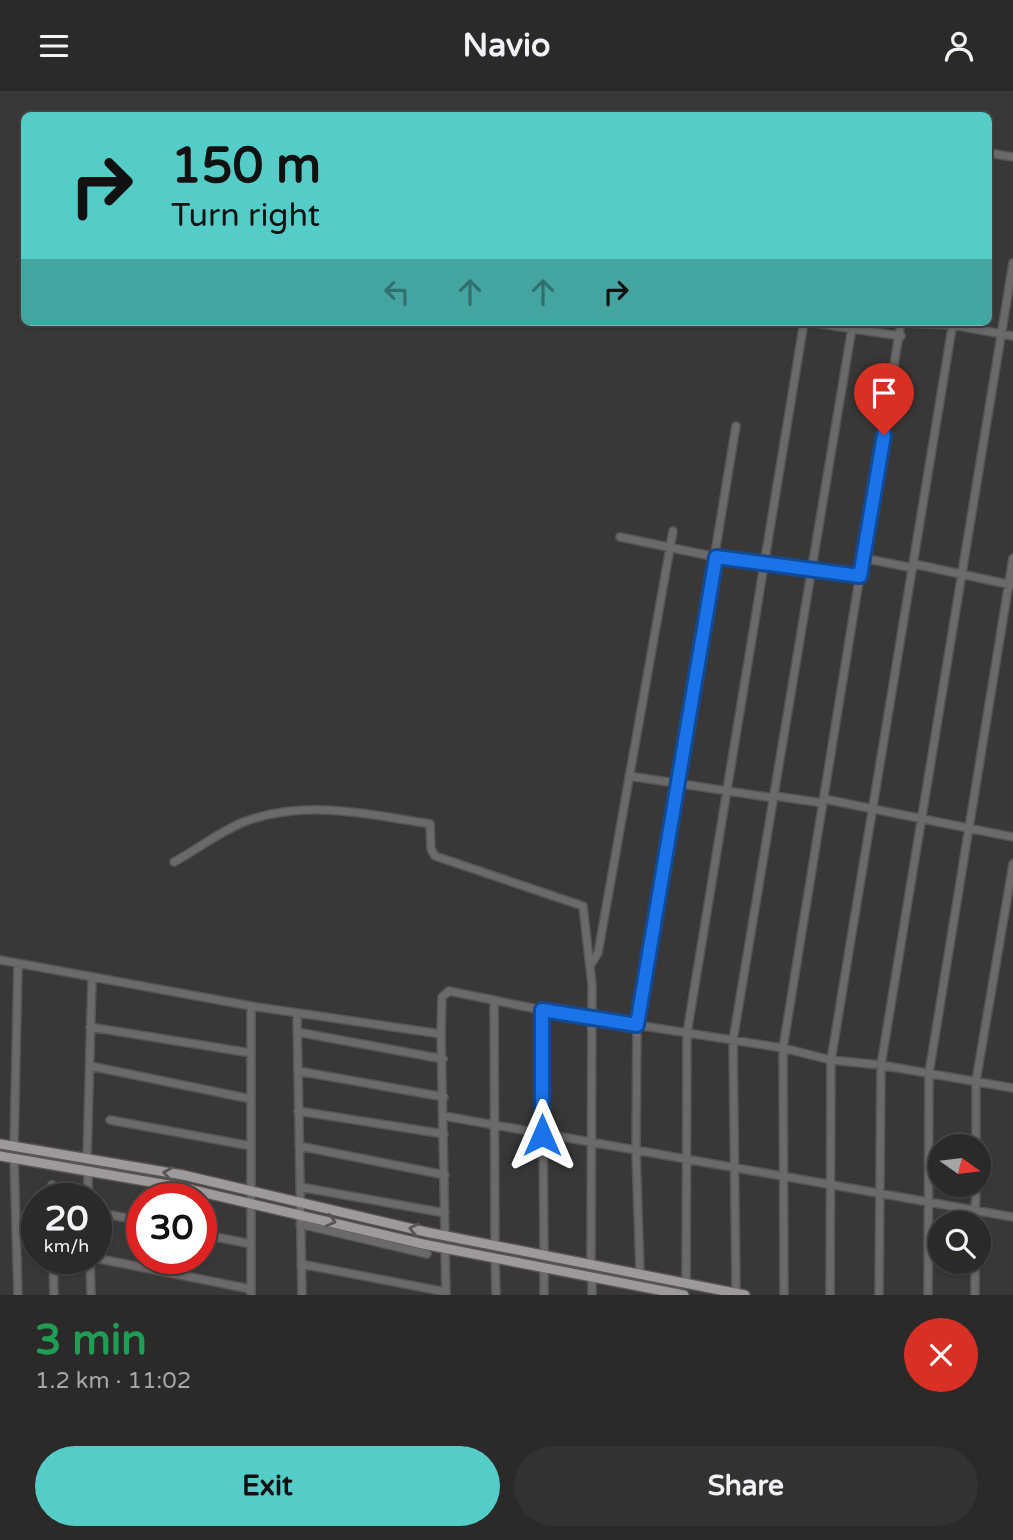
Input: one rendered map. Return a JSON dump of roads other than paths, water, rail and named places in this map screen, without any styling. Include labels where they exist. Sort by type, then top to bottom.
[{"type":"main road","points":[[0,1144],[251,1190],[445,1236],[745,1295]]},
{"type":"main road","points":[[0,1156],[251,1202],[445,1248],[684,1295]]},
{"type":"street","points":[[992,154],[1013,157]]},
{"type":"street","points":[[879,1295],[881,1065],[1013,263]]},
{"type":"street","points":[[686,1284],[687,1033],[805,326]]},
{"type":"street","points":[[736,1289],[733,1041],[853,326]]},
{"type":"street","points":[[857,326],[901,336]]},
{"type":"street","points":[[785,1295],[783,1048],[901,326]]},
{"type":"street","points":[[830,1295],[831,1060],[953,326]]},
{"type":"street","points":[[963,326],[1013,336]]},
{"type":"street","points":[[640,1272],[636,1152],[637,1025],[736,426]]},
{"type":"street","points":[[590,966],[598,953],[673,531]]},
{"type":"street","points":[[620,537],[716,557],[860,576]]},
{"type":"street","points":[[863,558],[1011,585]]},
{"type":"street","points":[[928,1295],[929,1073],[954,906],[1011,585],[1013,558]]},
{"type":"street","points":[[629,776],[726,792],[872,808],[1013,837]]},
{"type":"street","points":[[174,862],[247,821],[336,809],[430,824],[430,849],[435,856],[583,906],[590,966],[591,1258]]},
{"type":"street","points":[[976,1134],[976,1081],[1013,864]]},
{"type":"street","points":[[0,961],[251,1006],[441,1034]]},
{"type":"street","points":[[14,1147],[18,964]]},
{"type":"street","points":[[87,1159],[92,978]]},
{"type":"street","points":[[445,1236],[441,1034],[444,992],[783,1048],[831,1060],[881,1065],[1013,1088]]},
{"type":"street","points":[[494,1000],[495,1246]]},
{"type":"street","points":[[112,1262],[251,1292],[251,1006]]},
{"type":"street","points":[[542,1010],[544,1251]]},
{"type":"street","points":[[297,1013],[302,1295]]},
{"type":"street","points":[[90,1027],[251,1053]]},
{"type":"street","points":[[297,1033],[443,1059]]},
{"type":"street","points":[[90,1066],[251,1100]]},
{"type":"street","points":[[298,1070],[444,1097]]},
{"type":"street","points":[[298,1111],[444,1134]]},
{"type":"street","points":[[444,1117],[975,1211],[976,1197]]},
{"type":"street","points":[[110,1120],[251,1146]]},
{"type":"street","points":[[299,1146],[445,1175]]},
{"type":"street","points":[[14,1159],[18,1295]]},
{"type":"street","points":[[88,1171],[88,1183]]},
{"type":"street","points":[[300,1187],[445,1213]]},
{"type":"street","points":[[991,1214],[1013,1217]]},
{"type":"street","points":[[300,1224],[427,1254]]},
{"type":"street","points":[[217,1237],[251,1244]]},
{"type":"street","points":[[301,1264],[446,1293],[445,1248]]},
{"type":"street","points":[[495,1258],[496,1295]]},
{"type":"street","points":[[544,1273],[544,1295]]},
{"type":"street","points":[[53,1274],[54,1295]]},
{"type":"street","points":[[91,1295],[92,1274]]},
{"type":"street","points":[[975,1274],[975,1295]]},
{"type":"street","points":[[592,1280],[592,1295]]}]
